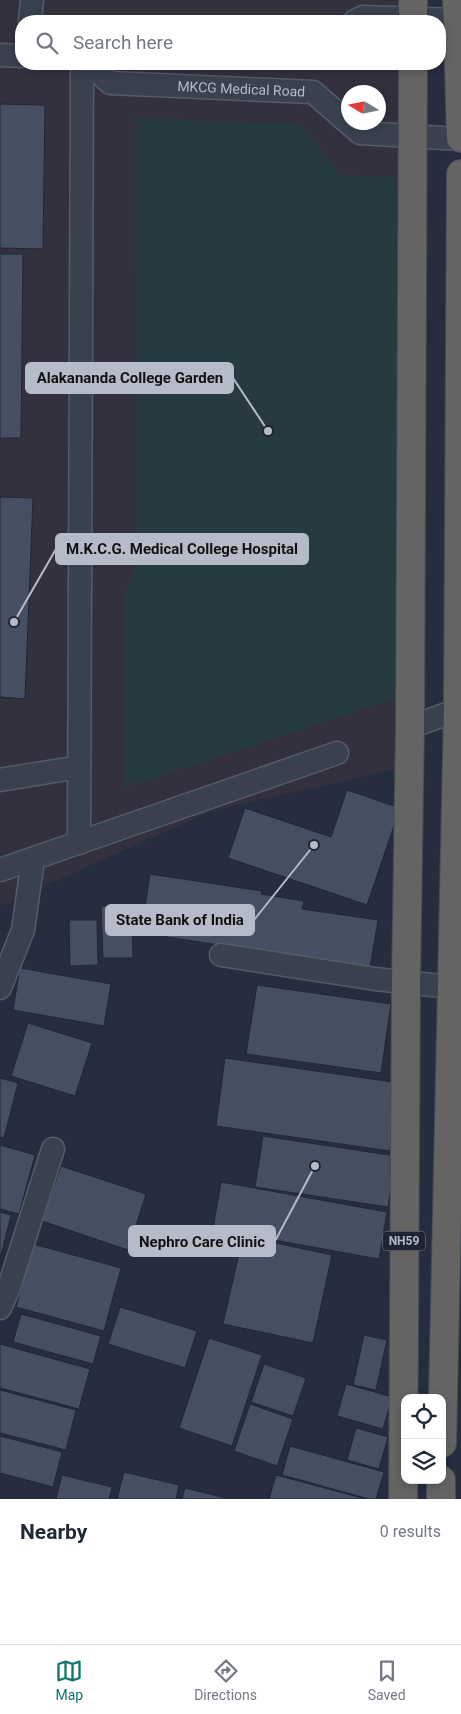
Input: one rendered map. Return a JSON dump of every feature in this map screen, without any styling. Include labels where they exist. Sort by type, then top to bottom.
[{"type":"highway","points":[[458,10],[461,139]]},
{"type":"highway","points":[[406,982],[410,727],[413,70]]},
{"type":"highway","points":[[442,1439],[457,987],[461,174]]},
{"type":"highway","name":"NH59","points":[[403,1499],[406,982]]},
{"type":"highway","points":[[441,1484],[441,1499]]},
{"type":"street","points":[[31,15],[32,0]]},
{"type":"street","points":[[388,15],[458,10]]},
{"type":"street","points":[[0,55],[15,56]]},
{"type":"street","points":[[79,843],[82,70]]},
{"type":"street","name":"MKCG Medical Road","points":[[96,70],[110,83],[313,92],[360,133],[414,138],[461,139]]},
{"type":"street","points":[[410,727],[458,710]]},
{"type":"street","points":[[0,870],[338,752]]},
{"type":"street","points":[[0,780],[79,767]]},
{"type":"street","points":[[0,988],[23,930],[33,859]]},
{"type":"street","points":[[221,955],[406,982],[457,987]]},
{"type":"street","points":[[0,1308],[8,1290],[53,1149]]},
{"type":"shaded area","points":[[0,0],[407,0],[408,15],[15,15],[15,70],[408,70],[418,764],[211,811],[0,906]]},
{"type":"green space","points":[[135,118],[299,124],[341,175],[395,177],[402,696],[123,788],[124,600],[137,554]]},
{"type":"building","points":[[0,104],[45,105],[43,249],[0,248]]},
{"type":"building","points":[[0,254],[23,254],[21,438],[0,438]]},
{"type":"building","points":[[0,497],[33,498],[25,699],[0,697]]},
{"type":"building","points":[[347,790],[400,808],[367,905],[228,858],[245,808],[331,837]]},
{"type":"building","points":[[150,874],[262,891],[261,894],[304,901],[302,909],[378,920],[370,968],[141,933]]},
{"type":"building","points":[[101,906],[132,906],[133,958],[103,958]]},
{"type":"building","points":[[69,920],[97,920],[98,965],[70,966]]},
{"type":"building","points":[[20,968],[111,984],[104,1026],[13,1010]]},
{"type":"building","points":[[257,985],[391,1004],[381,1073],[246,1054]]},
{"type":"building","points":[[28,1023],[92,1043],[75,1096],[11,1076]]},
{"type":"building","points":[[225,1058],[400,1083],[390,1151],[216,1126]]},
{"type":"building","points":[[0,1078],[18,1083],[4,1138],[0,1137]]},
{"type":"building","points":[[263,1136],[396,1156],[388,1207],[255,1187]]},
{"type":"building","points":[[0,1145],[35,1155],[19,1214],[0,1209]]},
{"type":"building","points":[[61,1166],[146,1194],[128,1250],[42,1221]]},
{"type":"building","points":[[221,1182],[387,1212],[379,1259],[213,1229]]},
{"type":"building","points":[[0,1212],[11,1215],[0,1260]]},
{"type":"building","points":[[243,1236],[332,1255],[313,1343],[223,1324]]},
{"type":"building","points":[[33,1244],[121,1268],[104,1331],[16,1307]]},
{"type":"building","points":[[120,1307],[197,1331],[185,1368],[108,1344]]},
{"type":"building","points":[[21,1314],[101,1336],[93,1364],[13,1342]]},
{"type":"building","points":[[364,1335],[387,1340],[376,1390],[353,1385]]},
{"type":"building","points":[[209,1338],[262,1355],[232,1446],[179,1428]]},
{"type":"building","points":[[0,1344],[90,1369],[79,1409],[0,1388]]},
{"type":"building","points":[[264,1364],[306,1378],[293,1416],[251,1402]]},
{"type":"building","points":[[346,1384],[392,1397],[383,1429],[337,1416]]},
{"type":"building","points":[[0,1390],[76,1410],[66,1450],[0,1433]]},
{"type":"building","points":[[250,1404],[293,1419],[277,1466],[234,1451]]},
{"type":"building","points":[[356,1428],[388,1437],[379,1469],[347,1460]]},
{"type":"building","points":[[0,1436],[62,1452],[53,1487],[0,1473]]},
{"type":"building","points":[[290,1446],[384,1472],[376,1499],[369,1499],[282,1475]]},
{"type":"building","points":[[124,1472],[179,1485],[176,1499],[117,1499]]},
{"type":"building","points":[[62,1475],[112,1487],[109,1499],[56,1499]]},
{"type":"building","points":[[276,1475],[366,1499],[269,1499]]},
{"type":"building","points":[[185,1488],[230,1499],[182,1499]]},
{"type":"place","name":"Alakananda College Garden","points":[[268,431]]},
{"type":"place","name":"M.K.C.G. Medical College Hospital","points":[[14,622]]},
{"type":"place","name":"State Bank of India","points":[[314,845]]},
{"type":"place","name":"Nephro Care Clinic","points":[[315,1166]]}]
